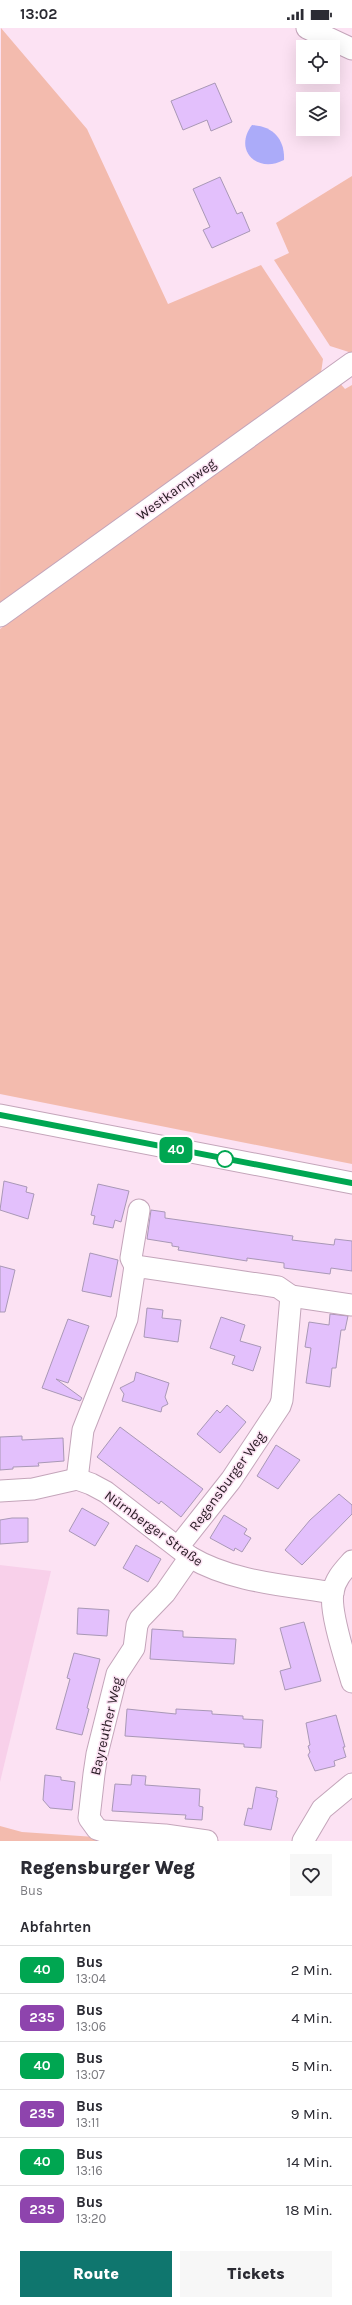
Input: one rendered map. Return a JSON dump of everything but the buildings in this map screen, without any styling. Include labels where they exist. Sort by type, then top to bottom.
[{"type":"street","points":[[307,28],[352,49]]},
{"type":"street","name":"Westkampweg","points":[[0,616],[337,371],[352,363]]},
{"type":"street","points":[[0,1116],[352,1183]]},
{"type":"street","points":[[0,1491],[37,1488],[77,1480],[82,1434],[127,1319],[135,1266],[131,1258],[139,1210]]},
{"type":"street","points":[[135,1266],[278,1287],[291,1296],[352,1305]]},
{"type":"street","name":"Regensburger Weg","points":[[184,1552],[280,1406],[282,1400],[291,1296]]},
{"type":"street","name":"Nürnberger Straße","points":[[77,1480],[106,1492],[184,1552],[214,1569],[243,1578],[333,1593]]},
{"type":"street","name":"Bayreuther Weg","points":[[184,1552],[165,1593],[140,1619],[137,1625],[134,1648],[117,1674],[97,1754],[89,1818],[97,1830],[165,1835],[207,1841]]},
{"type":"street","points":[[352,1560],[338,1579],[333,1593],[336,1621],[352,1682]]},
{"type":"street","points":[[303,1841],[322,1809],[352,1784]]},
{"type":"shaded area","points":[[1,28],[87,129],[168,304],[261,265],[323,359],[321,373],[0,606]]},
{"type":"shaded area","points":[[352,176],[352,353],[330,346],[274,260],[289,253],[276,223]]},
{"type":"shaded area","points":[[337,380],[345,389],[352,385],[352,1164],[0,1094],[0,629]]},
{"type":"shaded area","points":[[0,1565],[51,1571],[0,1782]]},
{"type":"shaded area","points":[[0,1826],[22,1832],[95,1837],[98,1841],[0,1841]]},
{"type":"water","points":[[252,125],[266,128],[276,135],[282,146],[284,160],[274,164],[265,164],[257,162],[251,157],[247,151],[245,143],[247,134]]},
{"type":"bus line","name":"40","points":[[0,1115],[352,1183]]}]
